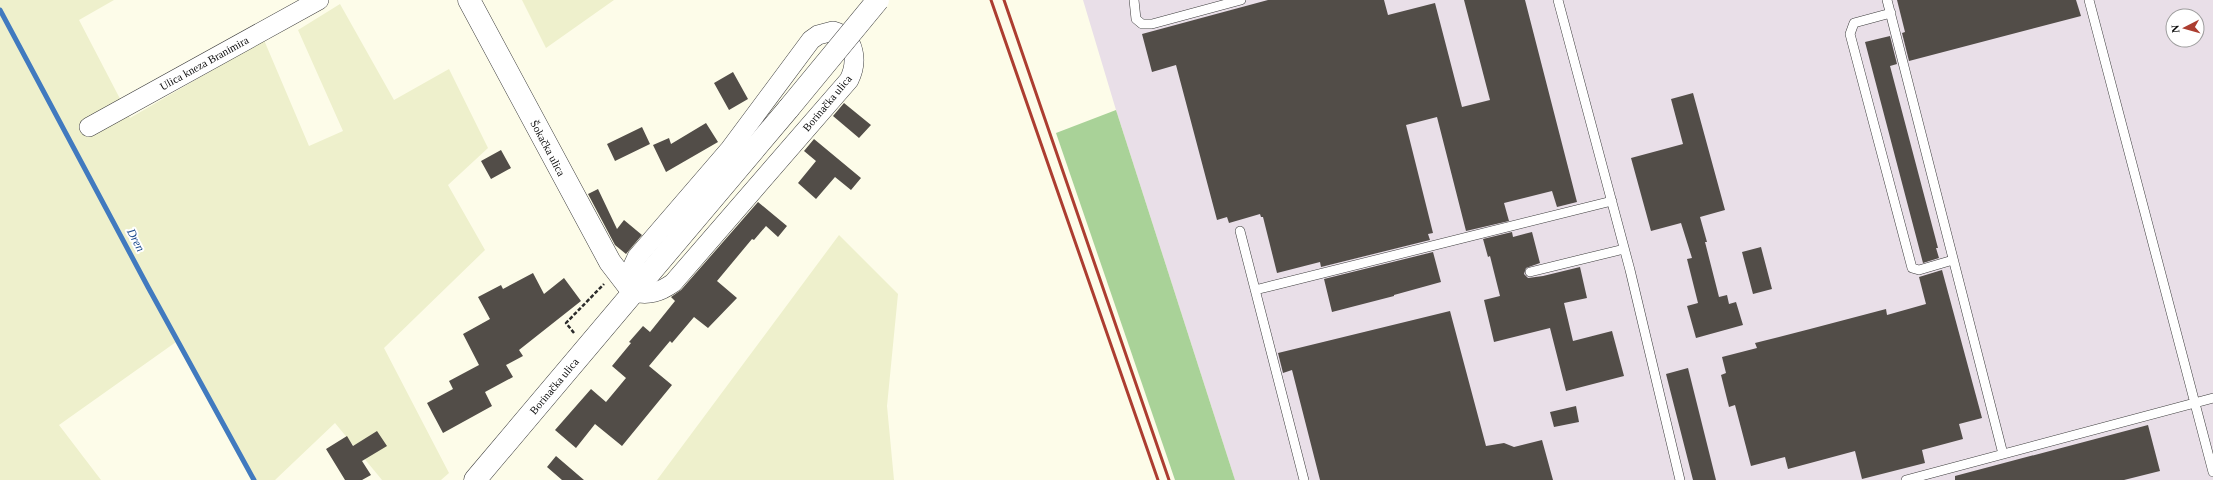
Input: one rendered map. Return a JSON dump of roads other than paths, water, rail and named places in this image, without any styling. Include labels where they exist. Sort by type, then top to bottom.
[{"type":"street","name":"Ulica kneza Branimira","points":[[89,126],[319,0]]},
{"type":"street","name":"Šokačka ulica","points":[[469,0],[610,262],[629,288]]},
{"type":"street","name":"Borinačka ulica","points":[[475,480],[629,288],[789,108],[878,0]]},
{"type":"street","name":"Borinačka ulica","points":[[833,31],[845,37],[851,44],[855,62],[849,80],[673,283],[656,293],[644,295],[629,288],[637,257],[730,149],[811,40],[818,35],[833,31]]},
{"type":"lane","points":[[1134,0],[1136,19],[1142,24],[1241,0]]},
{"type":"lane","points":[[1558,0],[1612,201],[1680,480]]},
{"type":"lane","points":[[1887,0],[2003,454]]},
{"type":"lane","points":[[2089,0],[2213,472]]},
{"type":"lane","points":[[1890,13],[1854,23],[1850,34],[1912,268],[1919,270],[1953,260]]},
{"type":"lane","points":[[1255,290],[1612,201]]},
{"type":"lane","points":[[1240,231],[1304,480]]},
{"type":"lane","points":[[1530,272],[1624,249]]},
{"type":"lane","points":[[1906,480],[2213,398]]},
{"type":"waterway","name":"Dren","points":[[0,10],[148,287],[254,480]]},
{"type":"railway","points":[[991,0],[1158,480]]},
{"type":"railway","points":[[1004,0],[1169,480]]}]
